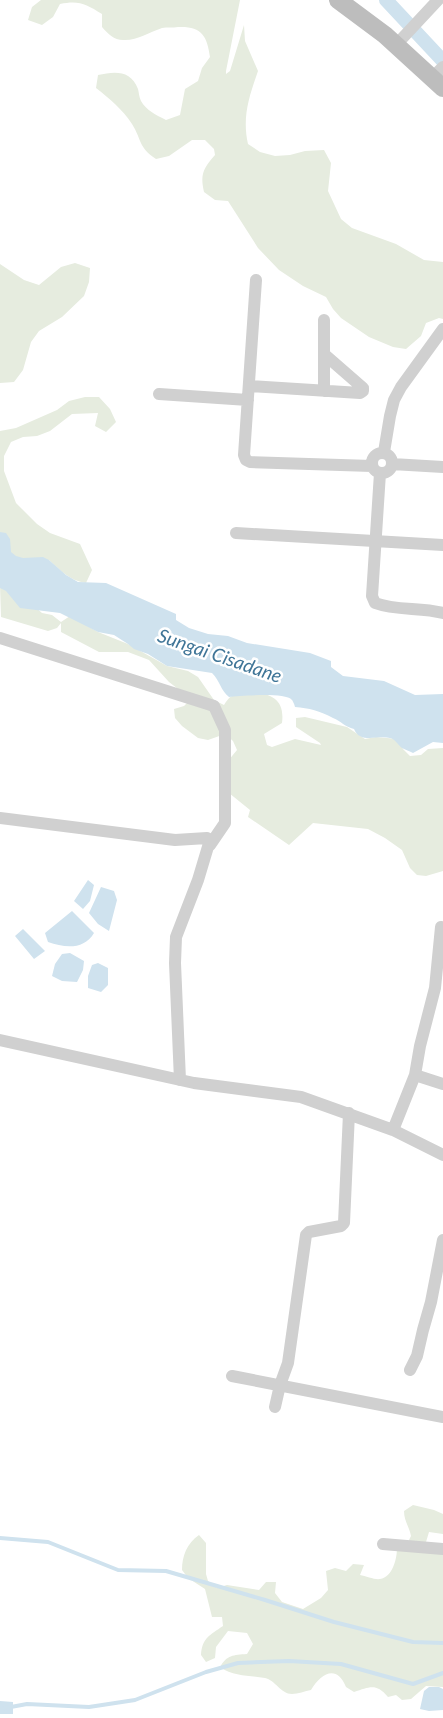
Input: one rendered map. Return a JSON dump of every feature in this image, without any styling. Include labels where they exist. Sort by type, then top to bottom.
[{"type":"main road","points":[[338,0],[396,45],[440,75]]},
{"type":"street","points":[[396,45],[438,0]]},
{"type":"street","points":[[256,280],[244,455],[246,460],[250,462],[389,470],[392,459],[384,452]]},
{"type":"street","points":[[324,320],[324,391]]},
{"type":"street","points":[[384,452],[394,400],[401,386],[443,329]]},
{"type":"street","points":[[248,386],[360,393],[364,390],[324,354]]},
{"type":"street","points":[[158,394],[248,400]]},
{"type":"street","points":[[384,452],[374,456],[372,460],[376,470],[372,596],[375,603],[383,606],[432,610],[443,613]]},
{"type":"street","points":[[392,464],[443,467]]},
{"type":"street","points":[[236,533],[443,545]]},
{"type":"street","points":[[0,638],[214,706],[225,730],[225,823],[210,845],[176,937],[175,963],[180,1080]]},
{"type":"street","points":[[0,818],[175,840],[207,838],[210,840],[210,845]]},
{"type":"street","points":[[393,1130],[415,1075],[420,1046],[435,988],[441,928]]},
{"type":"street","points":[[0,1040],[180,1080],[301,1097],[393,1130],[443,1155]]},
{"type":"street","points":[[415,1075],[443,1084]]},
{"type":"street","points":[[275,1408],[280,1385],[288,1363],[306,1235],[309,1232],[341,1226],[344,1223],[349,1113]]},
{"type":"street","points":[[410,1370],[417,1356],[431,1302],[443,1240]]},
{"type":"street","points":[[232,1376],[443,1417]]},
{"type":"street","points":[[383,1544],[443,1549]]},
{"type":"shaded area","points":[[41,0],[240,0],[226,74],[230,71],[244,25],[245,41],[258,71],[249,98],[246,116],[248,144],[260,152],[275,156],[324,150],[331,163],[328,191],[341,219],[352,228],[396,244],[424,260],[443,262],[443,319],[439,318],[426,323],[421,336],[406,349],[393,347],[369,337],[341,318],[326,297],[303,286],[279,270],[258,248],[228,201],[215,200],[204,192],[202,181],[204,172],[215,155],[214,149],[205,140],[192,140],[169,156],[156,159],[143,147],[132,124],[124,114],[96,88],[98,75],[122,73],[131,78],[135,83],[141,101],[152,112],[166,120],[180,115],[185,89],[198,81],[202,68],[210,57],[207,43],[202,33],[186,27],[162,28],[135,39],[118,39],[102,27],[102,14],[87,5],[72,2],[60,4],[53,17],[42,25],[28,20],[32,7]]},
{"type":"shaded area","points":[[75,263],[90,268],[89,282],[84,296],[62,317],[39,331],[31,342],[23,370],[14,382],[0,383],[0,264],[24,280],[39,285],[61,267]]},
{"type":"shaded area","points":[[85,397],[99,397],[110,409],[116,422],[106,432],[95,426],[98,413],[72,414],[50,431],[37,436],[23,437],[11,442],[4,456],[4,471],[16,503],[37,524],[50,533],[80,544],[92,570],[86,583],[70,577],[49,560],[14,560],[0,534],[0,431],[16,428],[57,410],[69,401]]},
{"type":"shaded area","points":[[0,585],[26,599],[42,613],[52,615],[61,622],[70,616],[98,632],[128,644],[167,666],[188,671],[198,677],[214,700],[224,705],[231,697],[239,694],[258,693],[271,696],[279,703],[282,715],[282,723],[264,734],[267,745],[272,747],[295,739],[321,745],[296,727],[296,718],[305,717],[347,727],[365,739],[376,737],[398,739],[403,749],[410,756],[421,755],[428,749],[443,748],[443,871],[426,876],[417,875],[410,868],[402,850],[368,829],[313,823],[289,845],[248,817],[250,810],[229,793],[223,767],[237,750],[233,741],[225,734],[208,740],[198,738],[182,726],[175,718],[174,709],[184,706],[191,699],[169,682],[149,660],[128,652],[99,652],[61,632],[61,623],[57,628],[48,631],[1,617]]},
{"type":"shaded area","points":[[413,1505],[443,1514],[443,1534],[429,1532],[426,1542],[443,1548],[443,1687],[426,1686],[411,1699],[402,1700],[396,1695],[388,1697],[380,1690],[372,1687],[354,1692],[346,1687],[338,1675],[334,1673],[319,1679],[311,1690],[294,1694],[288,1693],[269,1679],[236,1674],[220,1667],[231,1656],[247,1654],[253,1644],[247,1633],[228,1631],[216,1647],[215,1658],[206,1662],[201,1655],[203,1645],[214,1632],[223,1626],[222,1617],[212,1617],[205,1589],[188,1578],[182,1570],[186,1550],[199,1535],[206,1543],[206,1574],[208,1581],[217,1588],[227,1585],[259,1590],[266,1582],[276,1582],[275,1593],[282,1602],[303,1609],[321,1598],[328,1590],[326,1571],[335,1568],[346,1571],[353,1564],[364,1565],[360,1575],[378,1579],[388,1575],[395,1562],[397,1548],[407,1544],[411,1536],[404,1511]]},
{"type":"water","name":"Sungai Cisadane","points":[[0,532],[6,533],[10,539],[11,552],[16,556],[23,558],[43,557],[78,582],[106,583],[176,614],[176,620],[189,628],[208,634],[228,636],[247,643],[310,653],[331,661],[331,667],[343,676],[384,681],[415,695],[443,694],[443,743],[433,742],[413,753],[402,748],[390,738],[365,738],[360,736],[354,729],[328,716],[314,710],[295,707],[292,700],[288,698],[262,695],[229,697],[212,673],[167,666],[148,654],[134,649],[114,635],[98,632],[60,613],[20,608],[6,591],[0,588]]},
{"type":"water","points":[[88,880],[94,885],[90,901],[83,909],[74,901]]},
{"type":"water","points":[[101,887],[114,891],[117,900],[109,931],[98,924],[89,913]]},
{"type":"water","points":[[72,911],[94,933],[90,939],[74,946],[61,946],[48,942],[45,933]]},
{"type":"water","points":[[23,929],[45,951],[34,959],[15,936]]},
{"type":"water","points":[[70,953],[84,961],[83,970],[77,982],[62,981],[52,976],[55,964],[62,954]]},
{"type":"water","points":[[98,963],[108,968],[108,985],[101,992],[88,988],[88,976],[92,965]]},
{"type":"water","points":[[429,1687],[443,1689],[443,1710],[429,1711],[420,1709],[424,1691]]},
{"type":"water","points":[[0,1701],[13,1702],[13,1714],[0,1714]]},
{"type":"waterway","points":[[386,0],[443,61]]},
{"type":"waterway","points":[[0,1538],[48,1542],[118,1570],[166,1571],[334,1622],[413,1642],[443,1643]]},
{"type":"waterway","points":[[0,1709],[27,1704],[89,1707],[135,1700],[206,1672],[238,1663],[289,1661],[341,1664],[413,1684],[443,1673]]}]
